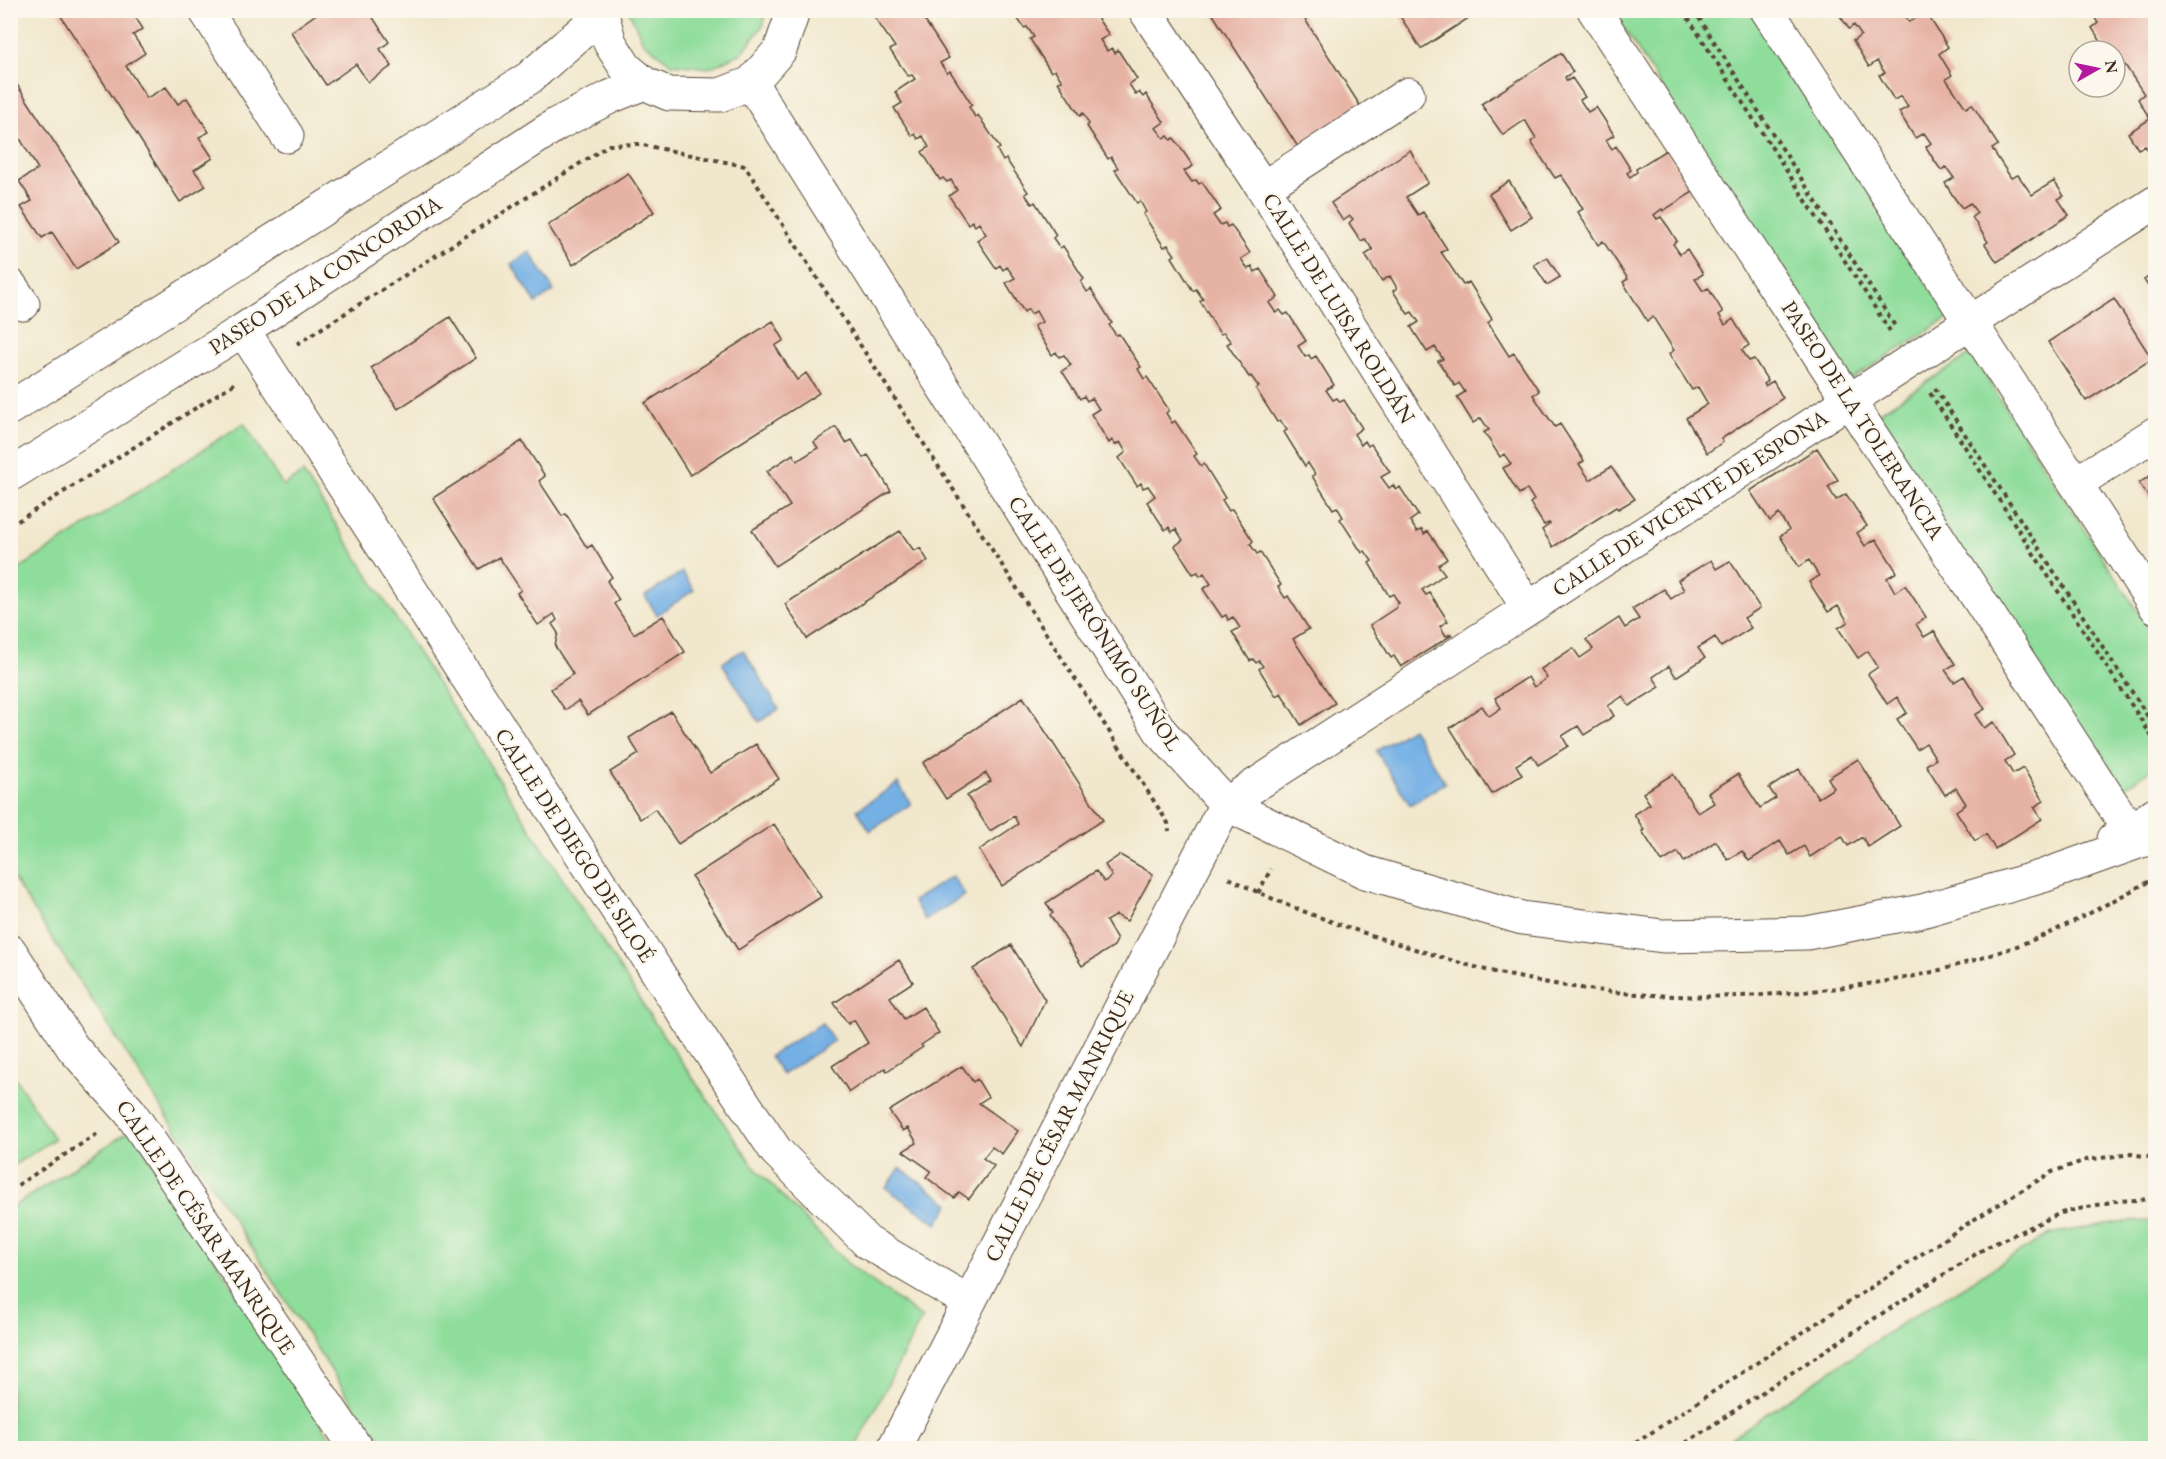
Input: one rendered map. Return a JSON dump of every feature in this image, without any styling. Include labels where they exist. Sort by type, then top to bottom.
[{"type":"street","points":[[205,10],[287,136]]},
{"type":"street","points":[[10,408],[529,78],[601,13],[610,43],[626,68],[644,83],[669,94],[720,95],[751,83],[780,50],[791,18],[791,10]]},
{"type":"street","name":"CALLE DE LUISA ROLDÁN","points":[[1145,10],[1263,188],[1528,608]]},
{"type":"street","name":"PASEO DE LA TOLERANCIA","points":[[1594,10],[1850,400],[2147,828]]},
{"type":"street","points":[[1767,10],[2156,607]]},
{"type":"street","name":"PASEO DE LA CONCORDIA","points":[[10,476],[243,330],[557,124],[610,97],[644,83]]},
{"type":"street","name":"CALLE DE JERÓNIMO SUÑOL","points":[[751,83],[1161,732],[1226,804],[1365,872],[1522,918],[1663,936],[1807,933],[1922,911],[2043,876],[2141,841],[2147,828]]},
{"type":"street","points":[[1263,188],[1408,94]]},
{"type":"street","name":"CALLE DE VICENTE DE ESPONA","points":[[1226,804],[2156,202]]},
{"type":"street","name":"CALLE DE DIEGO DE SILOÉ","points":[[243,330],[658,974],[776,1151],[867,1242],[969,1302]]},
{"type":"street","points":[[2076,483],[2156,433]]},
{"type":"street","name":"CALLE DE CÉSAR MANRIQUE","points":[[894,1449],[1226,804]]},
{"type":"street","name":"CALLE DE CÉSAR MANRIQUE","points":[[10,951],[73,1048],[130,1112],[356,1449]]},
{"type":"path","points":[[1683,10],[2156,743]]},
{"type":"path","points":[[10,1190],[130,1112]]},
{"type":"path","points":[[1628,1449],[1960,1228],[2052,1172],[2086,1160],[2131,1154],[2156,1158]]},
{"type":"path","points":[[1678,1449],[1864,1325],[1987,1247],[2061,1213],[2115,1201],[2156,1199]]},
{"type":"green space","points":[[629,11],[765,11],[764,24],[742,53],[709,68],[672,64],[643,42]]},
{"type":"green space","points":[[1613,11],[1754,11],[1950,317],[1849,381]]},
{"type":"green space","points":[[1971,354],[2155,638],[2155,767],[2119,791],[1873,416]]},
{"type":"green space","points":[[244,423],[283,486],[303,473],[652,1019],[755,1168],[847,1263],[922,1318],[855,1448],[389,1448],[360,1415],[11,875],[11,574]]},
{"type":"green space","points":[[11,1071],[54,1139],[11,1167],[10,1166]]},
{"type":"green space","points":[[131,1130],[337,1448],[11,1448],[11,1208]]},
{"type":"green space","points":[[2155,1221],[2155,1448],[1716,1448],[1910,1318],[2050,1234],[2118,1222]]},
{"type":"water","points":[[530,252],[554,291],[536,303],[511,264]]},
{"type":"water","points":[[682,572],[694,590],[657,615],[645,596]]},
{"type":"water","points":[[743,650],[779,709],[759,722],[722,663]]},
{"type":"water","points":[[1412,728],[1445,783],[1410,805],[1376,751]]},
{"type":"water","points":[[898,783],[911,804],[870,831],[857,810]]},
{"type":"water","points":[[952,876],[965,895],[925,920],[913,901]]},
{"type":"water","points":[[822,1023],[834,1041],[782,1075],[770,1056]]},
{"type":"water","points":[[900,1168],[950,1204],[937,1224],[886,1188]]},
{"type":"building","points":[[57,10],[131,10],[143,29],[133,35],[145,53],[126,66],[147,98],[166,87],[178,104],[187,98],[209,132],[199,137],[213,158],[194,170],[206,186],[180,202]]},
{"type":"building","points":[[322,10],[368,10],[389,42],[380,49],[392,66],[368,82],[356,64],[326,85],[291,32]]},
{"type":"building","points":[[882,10],[918,10],[949,58],[940,63],[947,73],[950,71],[972,105],[969,107],[975,117],[978,115],[1000,148],[997,150],[1003,161],[1006,159],[1028,192],[1025,194],[1032,204],[1035,202],[1056,235],[1053,238],[1060,248],[1063,246],[1084,279],[1081,282],[1087,292],[1091,289],[1112,323],[1109,325],[1116,335],[1119,334],[1141,367],[1138,369],[1144,379],[1147,377],[1169,410],[1166,413],[1172,423],[1175,421],[1197,454],[1194,456],[1201,466],[1204,464],[1225,498],[1222,500],[1229,511],[1232,509],[1253,541],[1250,544],[1257,554],[1260,552],[1281,585],[1278,587],[1285,598],[1288,596],[1309,629],[1293,639],[1335,703],[1301,725],[1281,693],[1276,696],[1259,669],[1263,666],[1259,661],[1256,663],[1253,659],[1250,661],[1232,632],[1240,628],[1233,617],[1228,620],[1226,615],[1222,617],[1203,589],[1211,584],[1204,573],[1200,576],[1198,572],[1193,574],[1175,546],[1183,540],[1176,529],[1172,532],[1169,527],[1165,530],[1147,502],[1155,496],[1148,486],[1143,488],[1141,483],[1137,486],[1119,458],[1126,452],[1120,442],[1115,445],[1112,440],[1109,443],[1091,414],[1099,409],[1092,398],[1087,401],[1084,396],[1080,399],[1062,371],[1071,365],[1064,355],[1059,357],[1056,352],[1052,355],[1034,326],[1042,322],[1036,311],[1031,314],[1028,309],[1024,312],[1006,283],[1015,278],[1007,267],[1003,270],[1000,265],[996,268],[977,240],[986,234],[979,223],[975,226],[972,221],[968,224],[949,196],[957,190],[951,180],[947,182],[943,178],[940,180],[922,152],[929,147],[923,136],[918,139],[915,134],[912,136],[894,108],[902,103],[895,92],[915,79],[912,75],[908,76],[890,50],[895,47],[875,18],[875,15]]},
{"type":"building","points":[[1012,10],[1092,10],[1109,35],[1100,40],[1107,51],[1112,48],[1115,53],[1118,50],[1137,79],[1129,84],[1136,95],[1139,92],[1143,97],[1146,94],[1164,122],[1156,128],[1164,138],[1168,136],[1171,140],[1174,138],[1193,166],[1184,171],[1192,182],[1196,180],[1199,184],[1202,182],[1221,210],[1213,215],[1220,225],[1225,223],[1227,227],[1231,225],[1250,253],[1241,259],[1248,269],[1252,266],[1255,272],[1260,269],[1278,297],[1269,303],[1276,313],[1280,310],[1284,315],[1288,313],[1306,341],[1298,346],[1305,357],[1309,355],[1311,359],[1316,356],[1334,385],[1326,390],[1333,400],[1337,398],[1340,402],[1344,400],[1362,428],[1354,434],[1361,445],[1365,441],[1368,446],[1371,444],[1390,472],[1381,477],[1389,488],[1393,485],[1396,490],[1400,487],[1418,515],[1410,521],[1417,532],[1422,529],[1424,534],[1428,531],[1447,559],[1438,565],[1445,574],[1422,590],[1426,595],[1430,593],[1448,621],[1440,626],[1446,636],[1452,635],[1401,667],[1394,656],[1391,658],[1370,625],[1397,607],[1399,603],[1393,594],[1389,596],[1369,563],[1372,561],[1365,551],[1362,553],[1340,519],[1343,517],[1337,507],[1333,509],[1312,476],[1315,474],[1308,463],[1305,466],[1284,432],[1287,430],[1280,420],[1277,422],[1256,389],[1259,387],[1251,376],[1249,377],[1227,344],[1231,342],[1224,333],[1220,334],[1200,301],[1203,299],[1196,289],[1193,291],[1172,257],[1175,255],[1168,245],[1164,247],[1143,214],[1146,212],[1140,201],[1137,203],[1115,170],[1118,168],[1111,157],[1108,159],[1087,126],[1089,124],[1083,113],[1080,116],[1058,82],[1062,81],[1055,70],[1051,72],[1030,39],[1034,37],[1027,27],[1024,28]]},
{"type":"building","points":[[1210,10],[1299,10],[1361,107],[1298,147]]},
{"type":"building","points":[[1396,10],[1481,10],[1421,49]]},
{"type":"building","points":[[1836,10],[1902,10],[1909,22],[1926,12],[1948,47],[1939,54],[1952,75],[1946,79],[1966,108],[1972,104],[1998,145],[1992,149],[2011,178],[2018,175],[2032,195],[2054,181],[2064,196],[2058,199],[2069,215],[1997,262],[1985,244],[1988,242],[1972,217],[1977,213],[1970,203],[1962,208],[1953,196],[1945,183],[1954,178],[1946,167],[1941,170],[1934,160],[1926,147],[1931,143],[1924,133],[1915,138],[1899,112],[1908,107],[1901,96],[1894,100],[1879,75],[1885,73],[1877,61],[1869,67],[1853,41],[1861,35],[1854,25],[1849,29]]},
{"type":"building","points":[[2090,10],[2156,10],[2156,163],[2145,146],[2138,149],[2128,133],[2150,119],[2138,99],[2144,94],[2127,68],[2127,39],[2099,39],[2092,28],[2098,23]]},
{"type":"building","points":[[1561,53],[1573,72],[1565,77],[1567,81],[1572,78],[1585,97],[1580,100],[1588,112],[1596,107],[1604,119],[1614,135],[1606,140],[1612,149],[1616,146],[1631,170],[1627,173],[1630,177],[1637,172],[1636,169],[1666,150],[1693,192],[1654,215],[1657,219],[1661,217],[1669,228],[1677,241],[1673,244],[1680,254],[1687,249],[1703,274],[1695,279],[1703,291],[1708,288],[1723,312],[1719,315],[1725,325],[1733,319],[1749,345],[1742,350],[1749,361],[1754,359],[1768,381],[1764,384],[1765,386],[1773,381],[1783,398],[1721,439],[1723,442],[1707,453],[1686,418],[1708,404],[1698,387],[1692,390],[1669,354],[1674,350],[1653,317],[1647,321],[1623,282],[1628,279],[1603,241],[1598,245],[1578,212],[1583,209],[1572,191],[1561,175],[1555,178],[1531,142],[1536,138],[1525,120],[1503,135],[1481,104]]},
{"type":"building","points":[[10,74],[119,242],[76,269],[52,232],[42,238],[21,207],[32,201],[19,181],[38,169],[18,135],[10,140]]},
{"type":"building","points":[[1410,150],[1428,183],[1406,197],[1418,215],[1423,212],[1447,249],[1441,252],[1463,285],[1469,282],[1492,319],[1488,323],[1509,356],[1514,353],[1539,391],[1533,395],[1555,427],[1560,424],[1584,461],[1579,464],[1590,480],[1611,467],[1635,499],[1618,509],[1616,507],[1553,547],[1542,530],[1550,524],[1544,525],[1530,503],[1534,500],[1527,489],[1519,494],[1503,468],[1511,464],[1504,454],[1500,457],[1484,432],[1489,430],[1481,418],[1473,423],[1457,397],[1465,392],[1459,383],[1455,386],[1438,361],[1443,359],[1435,347],[1427,352],[1411,327],[1419,322],[1412,312],[1408,314],[1393,291],[1397,288],[1390,276],[1382,281],[1365,255],[1373,250],[1365,239],[1361,241],[1349,223],[1353,219],[1350,216],[1343,221],[1331,203]]},
{"type":"building","points":[[628,173],[654,212],[573,265],[548,225]]},
{"type":"building","points":[[1509,181],[1532,217],[1511,230],[1489,194]]},
{"type":"building","points":[[1547,257],[1560,277],[1547,285],[1534,265]]},
{"type":"building","points":[[2156,272],[2156,298],[2144,280]]},
{"type":"building","points":[[2114,299],[2152,359],[2086,401],[2048,342]]},
{"type":"building","points":[[450,317],[476,358],[398,409],[371,368]]},
{"type":"building","points":[[773,321],[784,340],[775,346],[787,365],[797,380],[806,373],[819,393],[690,475],[645,403]]},
{"type":"building","points":[[836,427],[846,443],[852,440],[863,458],[868,455],[891,491],[775,566],[752,530],[790,506],[767,471],[793,454],[797,461],[818,448],[814,442]]},
{"type":"building","points":[[522,441],[545,476],[539,481],[562,516],[566,514],[587,548],[592,545],[612,577],[607,581],[619,600],[614,604],[634,634],[663,616],[685,652],[588,715],[578,701],[565,710],[551,689],[573,674],[555,646],[558,633],[552,624],[557,620],[554,614],[538,625],[517,593],[521,590],[499,557],[479,569],[433,498]]},
{"type":"building","points":[[1817,448],[1838,480],[1828,487],[1836,500],[1846,494],[1867,526],[1857,533],[1865,546],[1876,539],[1897,572],[1887,578],[1895,592],[1905,585],[1926,617],[1916,624],[1924,637],[1934,631],[1955,664],[1945,670],[1954,682],[1964,676],[1985,709],[1975,715],[1984,728],[1994,722],[2014,755],[2005,761],[2013,774],[2023,768],[2044,801],[2034,807],[2042,819],[1995,849],[1986,834],[1975,841],[1956,811],[1966,804],[1956,788],[1945,795],[1926,765],[1936,759],[1926,743],[1917,749],[1897,719],[1907,713],[1897,697],[1887,704],[1868,674],[1878,667],[1868,651],[1858,658],[1838,628],[1848,622],[1838,606],[1828,612],[1809,582],[1819,576],[1809,560],[1799,567],[1780,536],[1789,530],[1779,514],[1770,521],[1750,491]]},
{"type":"building","points":[[2156,472],[2156,508],[2139,483]]},
{"type":"building","points":[[900,531],[914,551],[920,548],[928,561],[807,639],[785,604]]},
{"type":"building","points":[[1711,560],[1716,569],[1730,561],[1760,608],[1744,618],[1751,628],[1721,647],[1715,637],[1698,648],[1705,658],[1676,677],[1669,666],[1653,677],[1660,687],[1629,706],[1623,696],[1608,706],[1614,716],[1584,735],[1578,726],[1562,736],[1568,746],[1538,765],[1532,755],[1516,765],[1522,775],[1492,794],[1450,728],[1482,706],[1489,716],[1501,708],[1495,698],[1528,677],[1534,687],[1547,678],[1541,669],[1573,648],[1580,658],[1593,649],[1586,640],[1619,618],[1625,628],[1639,619],[1632,609],[1664,589],[1671,599],[1684,590],[1678,580]]},
{"type":"building","points":[[1023,697],[1103,820],[1002,886],[979,850],[1018,824],[1014,816],[990,831],[967,796],[991,781],[986,773],[946,799],[923,763]]},
{"type":"building","points":[[671,711],[710,773],[756,744],[779,779],[678,844],[655,809],[640,819],[610,772],[639,754],[629,738]]},
{"type":"building","points":[[1858,759],[1900,826],[1868,847],[1862,837],[1848,846],[1842,836],[1810,857],[1804,846],[1789,855],[1780,841],[1749,861],[1742,851],[1728,860],[1716,841],[1684,862],[1678,852],[1662,862],[1634,814],[1650,804],[1643,793],[1673,774],[1698,813],[1714,803],[1708,793],[1738,774],[1760,808],[1776,798],[1769,788],[1799,769],[1818,798],[1834,788],[1828,778]]},
{"type":"building","points":[[774,824],[821,897],[738,950],[692,877]]},
{"type":"building","points":[[1120,855],[1153,874],[1127,921],[1116,915],[1106,921],[1117,940],[1114,946],[1082,966],[1050,915],[1053,913],[1046,903],[1096,871],[1104,882],[1112,876],[1105,865]]},
{"type":"building","points":[[1011,945],[1045,1000],[1023,1047],[973,969]]},
{"type":"building","points":[[899,960],[913,982],[890,997],[904,1019],[923,1007],[939,1033],[921,1045],[923,1047],[887,1071],[885,1068],[849,1092],[832,1066],[868,1043],[854,1020],[848,1024],[834,1003]]},
{"type":"building","points":[[962,1066],[973,1082],[977,1079],[988,1097],[979,1103],[1018,1131],[1002,1154],[992,1147],[983,1158],[994,1166],[969,1199],[959,1192],[954,1198],[926,1177],[931,1171],[903,1151],[917,1143],[908,1128],[903,1131],[889,1111]]}]
